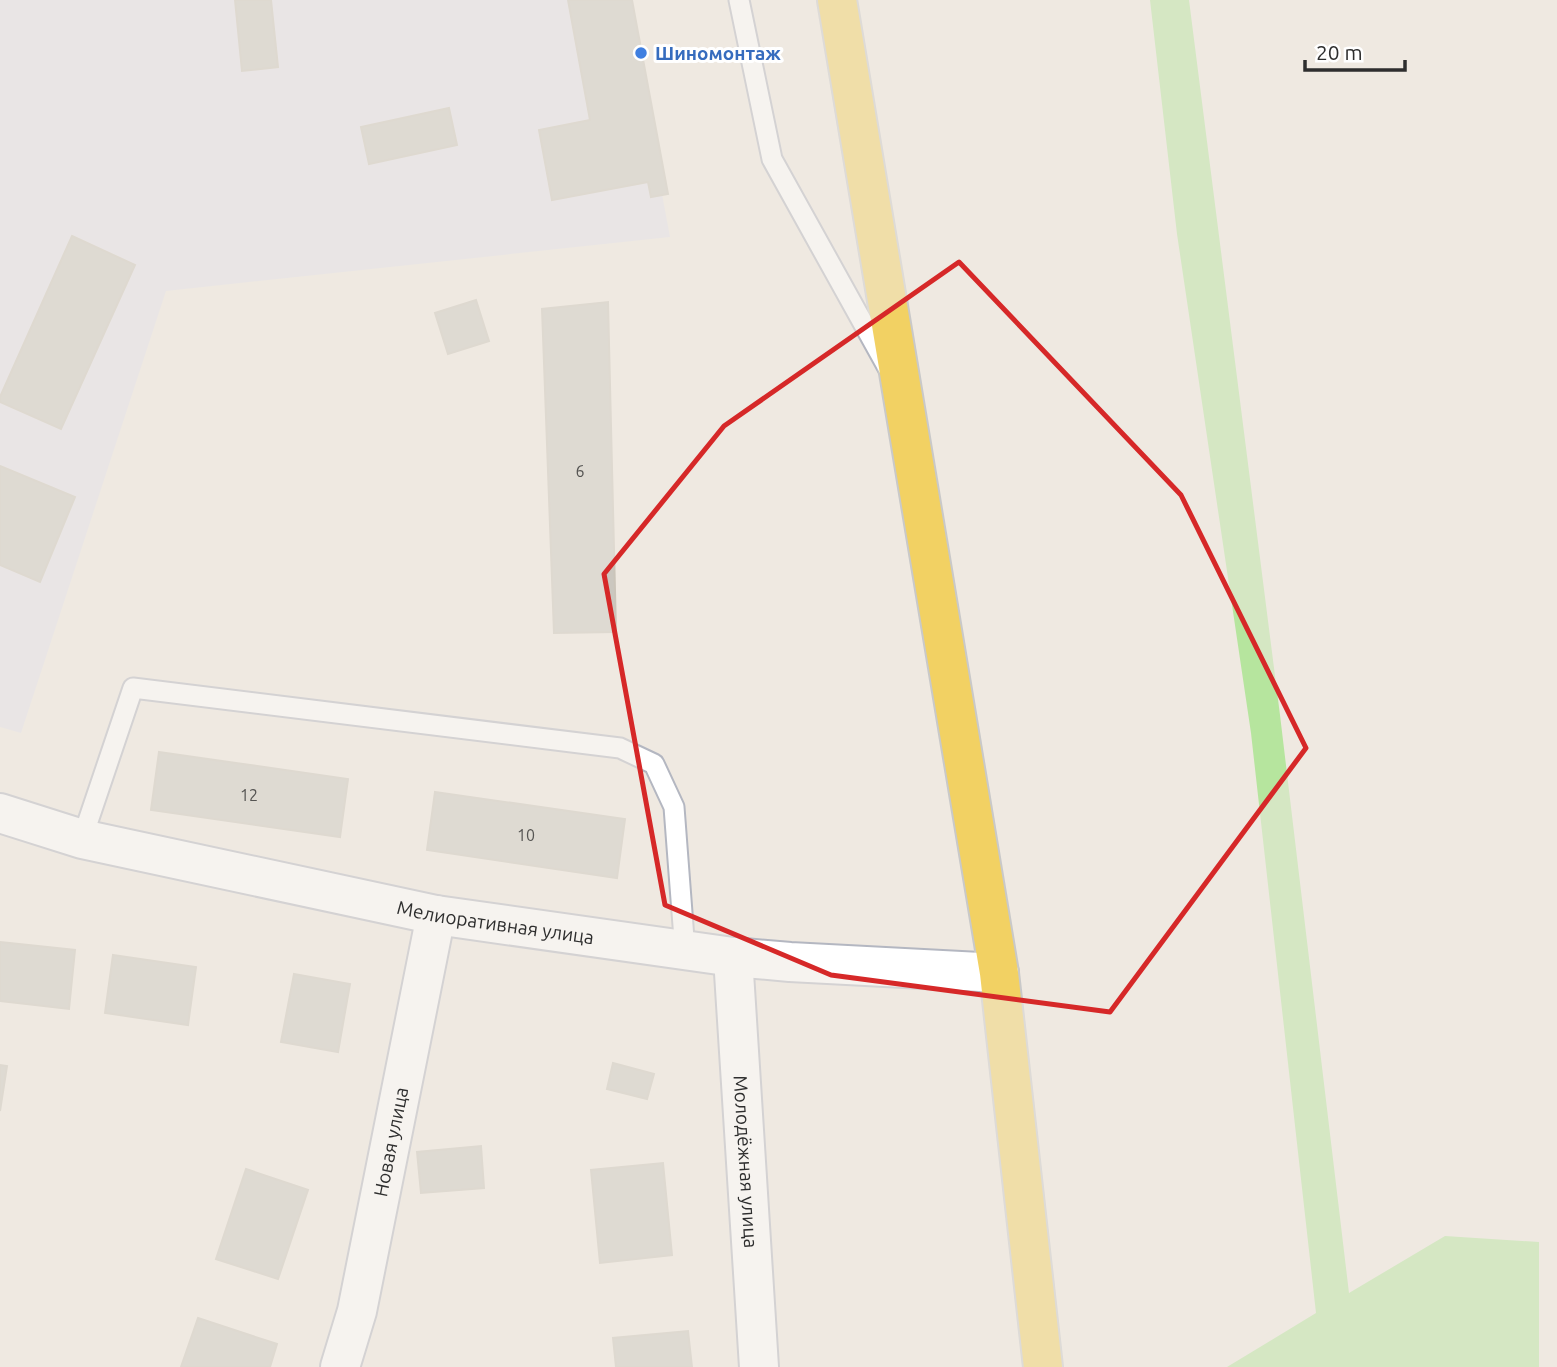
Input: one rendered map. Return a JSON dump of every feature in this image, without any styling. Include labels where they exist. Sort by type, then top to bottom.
[{"type":"main road","points":[[837,0],[999,973],[1043,1367]]},
{"type":"street","name":"Мелиоративная улица","points":[[0,813],[82,839],[436,915],[733,957],[999,973]]},
{"type":"street","name":"Новая улица","points":[[340,1367],[357,1311],[436,915]]},
{"type":"street","name":"Молодёжная улица","points":[[733,957],[759,1367]]},
{"type":"lane","points":[[739,0],[772,159],[905,399]]},
{"type":"lane","points":[[82,839],[133,688],[620,748],[654,764],[674,807],[685,952]]},
{"type":"highlighted area","points":[[959,262],[1181,495],[1306,748],[1110,1012],[831,975],[665,905],[604,574],[724,426]]},
{"type":"shaded area","points":[[0,0],[626,0],[670,237],[166,291],[21,733],[0,727]]},
{"type":"green space","points":[[1150,0],[1189,0],[1280,715],[1349,1293],[1445,1236],[1539,1242],[1539,1367],[1227,1367],[1316,1313],[1251,733],[1177,234]]},
{"type":"building","points":[[235,0],[271,0],[278,67],[242,71]]},
{"type":"building","points":[[568,0],[632,0],[668,194],[651,197],[648,182],[552,200],[539,130],[590,120]]},
{"type":"building","points":[[449,108],[457,145],[369,164],[361,127]]},
{"type":"building","points":[[72,236],[135,265],[61,429],[0,402],[0,397]]},
{"type":"building","points":[[476,300],[489,341],[448,354],[435,313]]},
{"type":"building","points":[[608,302],[616,632],[554,633],[542,309]]},
{"type":"building","points":[[0,466],[75,497],[40,582],[0,565]]},
{"type":"building","points":[[159,752],[348,779],[340,837],[151,810]]},
{"type":"building","points":[[435,792],[625,819],[617,878],[427,850]]},
{"type":"building","points":[[0,942],[75,950],[69,1009],[0,1001]]},
{"type":"building","points":[[113,955],[196,967],[188,1025],[105,1013]]},
{"type":"building","points":[[294,974],[350,984],[338,1052],[281,1042]]},
{"type":"building","points":[[613,1063],[654,1074],[647,1099],[607,1089]]},
{"type":"building","points":[[0,1065],[7,1066],[0,1111]]},
{"type":"building","points":[[481,1146],[484,1188],[421,1193],[417,1152]]},
{"type":"building","points":[[663,1163],[672,1255],[600,1263],[591,1170]]},
{"type":"building","points":[[246,1169],[308,1190],[278,1279],[216,1259]]},
{"type":"building","points":[[198,1318],[277,1344],[270,1367],[181,1367]]},
{"type":"building","points":[[688,1331],[692,1367],[616,1367],[613,1338]]},
{"type":"place","name":"Шиномонтаж","points":[[641,53]]}]
